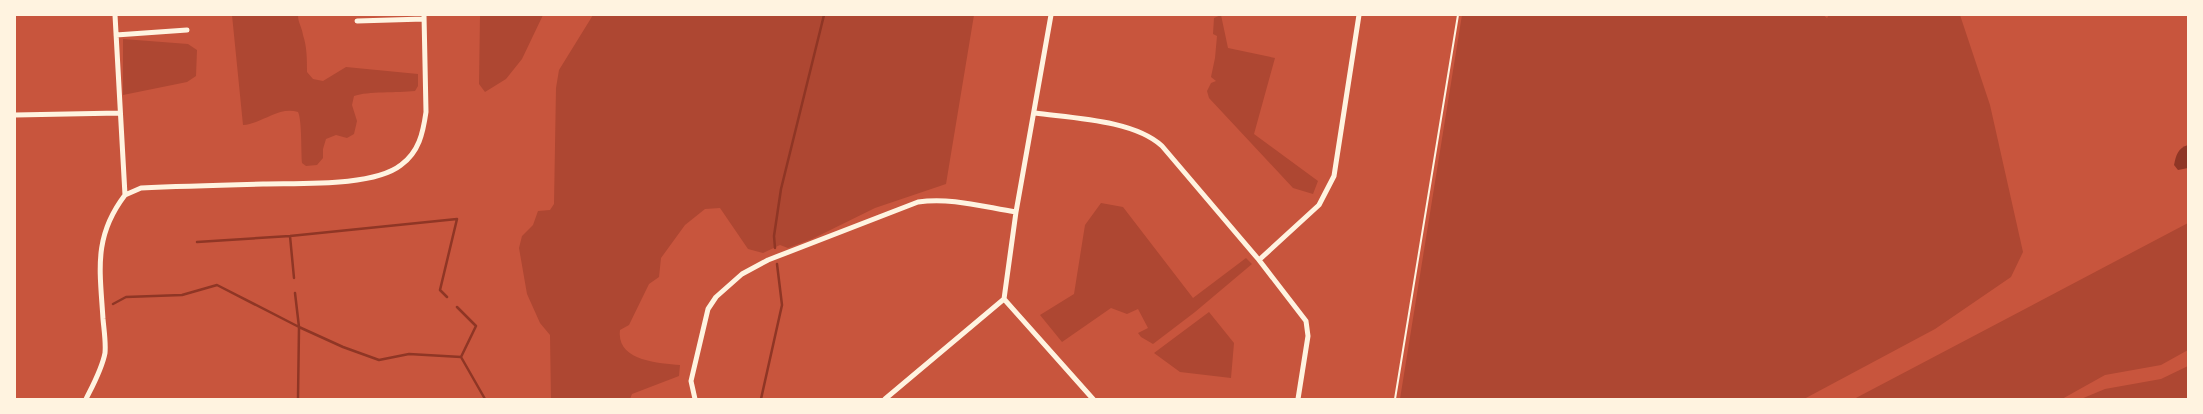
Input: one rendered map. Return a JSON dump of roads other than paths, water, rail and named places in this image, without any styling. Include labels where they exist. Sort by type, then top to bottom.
[{"type":"street","points":[[115,15],[124,195]]},
{"type":"street","points":[[885,399],[1004,298],[1016,212],[1035,113],[1050,15]]},
{"type":"street","points":[[1259,260],[1320,205],[1328,191],[1334,176],[1359,15]]},
{"type":"street","points":[[86,399],[105,353],[100,262],[103,237],[110,217],[124,195],[141,188],[364,179],[391,172],[410,158],[424,126],[426,112],[424,17],[357,21]]},
{"type":"street","points":[[116,35],[187,30]]},
{"type":"street","points":[[15,115],[120,113]]},
{"type":"street","points":[[1035,113],[1116,125],[1153,138],[1259,260],[1306,321],[1308,336],[1298,399]]},
{"type":"street","points":[[695,399],[691,381],[708,309],[716,297],[742,274],[768,260],[918,202],[930,200],[954,202],[1016,212]]},
{"type":"street","points":[[1004,298],[1093,399]]},
{"type":"waterway","points":[[775,248],[774,236],[781,189],[824,15]]},
{"type":"waterway","points":[[197,242],[290,236],[457,219],[440,290],[447,297]]},
{"type":"waterway","points":[[290,236],[294,278]]},
{"type":"waterway","points":[[761,399],[782,305],[777,264]]},
{"type":"waterway","points":[[113,304],[126,297],[182,295],[217,285],[299,327],[343,347],[379,360],[409,354],[461,357]]},
{"type":"waterway","points":[[295,293],[299,327],[298,399]]},
{"type":"waterway","points":[[457,307],[476,326],[461,357],[485,399]]}]
